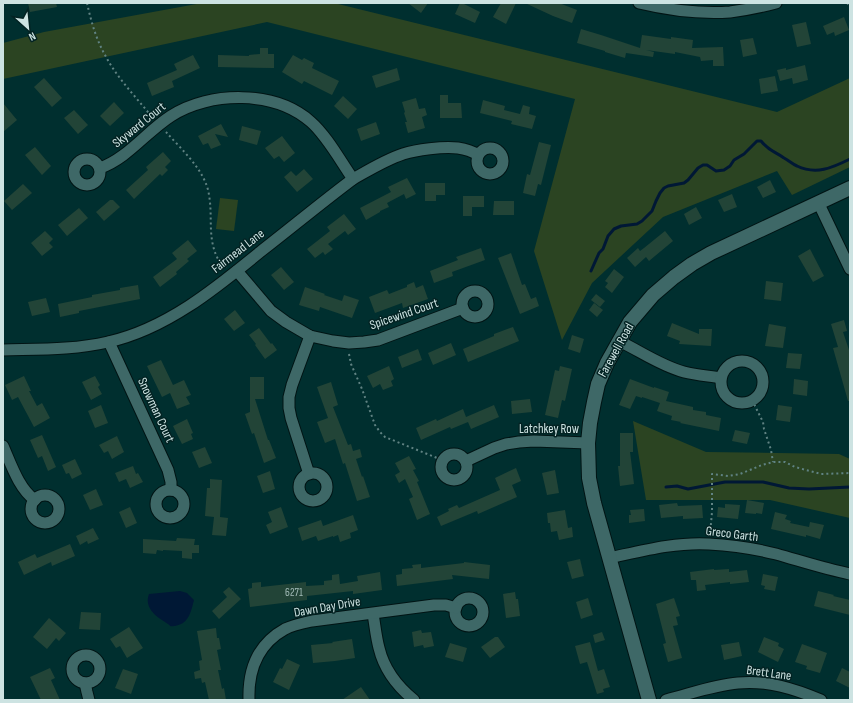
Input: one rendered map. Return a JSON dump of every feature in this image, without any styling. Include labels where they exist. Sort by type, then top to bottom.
[{"type":"street","points":[[639,3],[673,10],[702,12],[730,12],[776,3]]},
{"type":"street","name":"Skyward Court","points":[[100,168],[108,166],[121,158],[159,124],[182,110],[196,104],[213,100],[244,98],[258,99],[288,108],[310,121],[317,128],[353,179]]},
{"type":"street","name":"Fairmead Lane","points":[[3,350],[81,347],[109,342],[135,334],[172,317],[237,271],[353,179],[385,161],[403,154],[439,148],[470,150],[478,155]]},
{"type":"street","name":"Farewell Road","points":[[649,700],[594,503],[589,478],[588,443],[598,384],[607,363],[630,322],[653,295],[674,276],[711,254],[850,188]]},
{"type":"street","points":[[819,204],[850,270]]},
{"type":"street","name":"Spicewind Court","points":[[237,271],[272,311],[286,322],[310,336],[333,341],[364,342],[378,340],[463,308]]},
{"type":"street","points":[[309,474],[291,418],[289,397],[310,336]]},
{"type":"street","points":[[619,341],[683,372],[721,378]]},
{"type":"street","name":"Snowman Court","points":[[109,342],[168,470],[171,490]]},
{"type":"street","points":[[738,361],[744,361],[756,366],[760,371],[763,378],[763,385],[759,394],[752,400],[737,402],[731,400],[725,394],[721,386],[721,378],[731,364],[738,361]]},
{"type":"street","name":"Latchkey Row","points":[[466,461],[494,448],[519,442],[534,441],[588,443]]},
{"type":"street","points":[[3,446],[20,484],[34,500]]},
{"type":"street","points":[[457,454],[462,456],[466,461],[466,473],[462,478],[450,480],[441,472],[440,466],[442,460],[446,456],[457,454]]},
{"type":"street","name":"Greco Garth","points":[[609,558],[662,547],[686,544],[709,544],[774,554],[850,574]]},
{"type":"street","name":"Dawn Day Drive","points":[[249,700],[248,687],[256,660],[264,647],[273,637],[286,629],[312,621],[434,605],[446,605],[456,608]]},
{"type":"street","points":[[373,614],[379,649],[385,663],[399,686],[414,700]]},
{"type":"street","name":"Brett Lane","points":[[666,700],[720,685],[738,682],[755,682],[788,688],[821,700]]},
{"type":"street","points":[[85,683],[89,700]]},
{"type":"path","points":[[88,3],[91,21],[105,56],[126,85],[203,175],[210,195],[211,240],[215,254],[220,264],[237,271]]},
{"type":"path","points":[[847,3],[850,6]]},
{"type":"path","points":[[349,342],[349,356],[351,364],[375,425],[380,432],[385,436],[442,460]]},
{"type":"path","points":[[752,400],[763,422],[773,462]]},
{"type":"path","points":[[709,544],[712,512],[712,474],[728,476],[740,474],[773,462],[785,462],[795,467],[821,474],[850,473]]},
{"type":"green space","points":[[202,3],[334,3],[777,112],[850,78],[850,167],[792,195],[777,171],[663,217],[592,283],[562,340],[534,251],[575,99],[267,22],[3,79],[3,43],[44,32]]},
{"type":"green space","points":[[220,198],[238,200],[234,231],[216,229]]},
{"type":"green space","points":[[633,421],[706,452],[839,454],[850,459],[850,518],[770,500],[646,500]]},
{"type":"water","points":[[180,591],[187,593],[194,600],[189,616],[185,621],[178,625],[170,626],[151,611],[148,603],[149,594]]},
{"type":"building","points":[[28,3],[56,3],[57,7],[30,12]]},
{"type":"building","points":[[408,3],[428,3],[421,13]]},
{"type":"building","points":[[460,3],[480,12],[475,23],[455,14]]},
{"type":"building","points":[[501,3],[516,3],[506,24],[493,17]]},
{"type":"building","points":[[525,3],[559,3],[577,10],[572,23]]},
{"type":"building","points":[[844,17],[849,30],[835,36],[834,32],[827,35],[823,26]]},
{"type":"building","points":[[806,22],[811,44],[797,47],[792,25]]},
{"type":"building","points":[[581,29],[640,48],[642,35],[693,40],[692,48],[723,47],[724,66],[713,66],[713,60],[701,61],[700,57],[675,52],[675,54],[646,50],[654,52],[653,57],[626,53],[625,58],[577,43]]},
{"type":"building","points":[[753,38],[757,54],[743,57],[740,40]]},
{"type":"building","points":[[260,48],[268,48],[268,54],[274,54],[274,68],[218,67],[218,55],[249,56],[260,54]]},
{"type":"building","points":[[193,55],[200,68],[172,81],[174,87],[152,96],[147,83],[177,70],[174,64]]},
{"type":"building","points":[[293,55],[302,60],[304,58],[314,63],[312,68],[339,81],[332,95],[304,81],[302,84],[282,72]]},
{"type":"building","points":[[805,65],[808,80],[793,84],[792,78],[780,81],[777,70],[786,68],[786,70]]},
{"type":"building","points":[[397,68],[400,80],[376,88],[372,76]]},
{"type":"building","points":[[775,76],[778,91],[761,94],[759,79]]},
{"type":"building","points":[[44,78],[62,98],[52,107],[34,87]]},
{"type":"building","points":[[440,95],[448,95],[448,103],[461,103],[462,118],[440,118]]},
{"type":"building","points":[[343,96],[357,109],[348,119],[334,106]]},
{"type":"building","points":[[416,98],[419,109],[425,108],[427,115],[422,117],[425,128],[408,133],[402,102]]},
{"type":"building","points":[[483,100],[505,106],[504,110],[520,114],[523,105],[530,107],[529,114],[536,116],[532,129],[511,124],[512,121],[480,113]]},
{"type":"building","points":[[114,102],[124,113],[110,126],[100,116]]},
{"type":"building","points":[[3,103],[17,120],[3,132]]},
{"type":"building","points":[[74,110],[88,125],[78,134],[64,118]]},
{"type":"building","points":[[376,122],[380,134],[361,141],[357,129]]},
{"type":"building","points":[[221,124],[228,137],[215,134],[221,145],[211,149],[208,143],[203,145],[198,136]]},
{"type":"building","points":[[242,126],[261,131],[257,145],[239,140]]},
{"type":"building","points":[[282,136],[295,153],[284,162],[279,156],[274,159],[265,148]]},
{"type":"building","points":[[539,142],[551,145],[541,185],[538,184],[535,196],[523,193],[527,174],[530,175]]},
{"type":"building","points":[[35,147],[51,166],[42,175],[25,155]]},
{"type":"building","points":[[163,152],[171,161],[165,167],[168,170],[162,176],[160,174],[134,199],[126,190],[148,170],[146,167]]},
{"type":"building","points":[[304,169],[313,179],[297,192],[284,177],[291,171],[296,176]]},
{"type":"building","points":[[407,178],[416,194],[406,199],[404,194],[387,203],[389,207],[366,220],[360,208],[391,192],[388,187]]},
{"type":"building","points":[[770,180],[776,192],[763,198],[757,187]]},
{"type":"building","points":[[425,183],[445,183],[445,195],[436,195],[436,201],[425,201]]},
{"type":"building","points":[[23,184],[32,193],[12,210],[4,201]]},
{"type":"building","points":[[732,194],[737,207],[724,212],[718,200]]},
{"type":"building","points":[[463,196],[484,196],[484,207],[472,207],[472,216],[463,216]]},
{"type":"building","points":[[110,200],[113,200],[120,207],[104,221],[96,212]]},
{"type":"building","points":[[494,201],[514,201],[514,215],[493,215]]},
{"type":"building","points":[[696,207],[702,218],[689,225],[684,214]]},
{"type":"building","points":[[79,208],[88,218],[67,236],[58,225]]},
{"type":"building","points":[[344,214],[356,229],[348,235],[345,231],[328,244],[333,249],[325,255],[323,252],[315,258],[307,249],[330,231],[327,227]]},
{"type":"building","points":[[45,231],[53,239],[49,243],[53,247],[42,256],[31,243]]},
{"type":"building","points":[[665,231],[673,241],[649,261],[646,257],[635,267],[627,258],[638,248],[640,251]]},
{"type":"building","points":[[188,240],[197,251],[187,259],[189,261],[176,272],[177,274],[160,287],[153,277],[177,259],[172,253]]},
{"type":"building","points":[[481,248],[485,260],[452,272],[453,276],[434,283],[430,271],[458,260],[456,257]]},
{"type":"building","points":[[810,249],[824,276],[813,282],[798,256]]},
{"type":"building","points":[[511,253],[522,285],[525,284],[531,299],[536,297],[539,306],[520,314],[498,258]]},
{"type":"building","points":[[281,267],[294,282],[284,290],[271,275]]},
{"type":"building","points":[[614,269],[624,277],[612,293],[605,287],[608,283],[605,281]]},
{"type":"building","points":[[766,281],[783,283],[781,301],[764,299]]},
{"type":"building","points":[[414,282],[416,288],[423,285],[428,299],[403,308],[402,303],[375,313],[369,297],[387,290],[389,294],[407,287],[407,285]]},
{"type":"building","points":[[138,285],[140,299],[79,311],[79,313],[60,317],[58,304],[92,297],[92,295],[120,290],[120,288]]},
{"type":"building","points":[[305,287],[342,301],[344,295],[359,300],[352,318],[320,307],[319,311],[299,305]]},
{"type":"building","points":[[596,294],[605,301],[600,307],[591,300]]},
{"type":"building","points":[[46,298],[50,312],[32,316],[28,302]]},
{"type":"building","points":[[594,303],[603,310],[597,317],[589,310]]},
{"type":"building","points":[[235,310],[245,323],[234,331],[224,319]]},
{"type":"building","points":[[844,320],[847,331],[843,332],[850,353],[850,401],[848,401],[833,348],[838,347],[831,324]]},
{"type":"building","points":[[672,323],[699,334],[699,329],[712,329],[711,346],[679,344],[680,341],[667,336]]},
{"type":"building","points":[[769,324],[786,327],[783,348],[765,346]]},
{"type":"building","points":[[513,327],[519,341],[468,362],[463,349],[494,336],[494,334]]},
{"type":"building","points":[[259,328],[277,350],[265,359],[249,335]]},
{"type":"building","points":[[572,335],[584,339],[580,353],[568,349]]},
{"type":"building","points":[[451,343],[456,355],[433,365],[428,353]]},
{"type":"building","points":[[418,349],[422,360],[402,368],[398,357]]},
{"type":"building","points":[[788,353],[802,354],[800,369],[786,368]]},
{"type":"building","points":[[161,360],[173,385],[184,380],[191,395],[186,397],[190,404],[177,409],[170,393],[162,397],[147,366]]},
{"type":"building","points":[[389,366],[394,379],[391,381],[393,386],[383,390],[380,384],[373,388],[367,376]]},
{"type":"building","points":[[560,366],[572,369],[565,401],[562,400],[558,418],[545,415],[555,370],[559,371]]},
{"type":"building","points":[[24,376],[31,391],[29,391],[37,406],[42,403],[50,418],[34,427],[18,397],[12,400],[5,385]]},
{"type":"building","points":[[95,376],[100,385],[98,387],[102,394],[91,400],[82,382]]},
{"type":"building","points":[[250,377],[264,377],[264,399],[255,399],[268,440],[276,458],[264,463],[254,433],[252,434],[245,414],[250,412]]},
{"type":"building","points":[[630,379],[669,392],[666,401],[693,407],[693,410],[706,412],[706,415],[721,418],[719,431],[671,420],[672,416],[657,411],[660,403],[642,397],[636,396],[630,409],[619,405]]},
{"type":"building","points":[[794,379],[808,381],[807,396],[793,394]]},
{"type":"building","points":[[331,382],[338,405],[333,407],[348,445],[351,444],[353,451],[360,449],[362,457],[356,459],[370,497],[357,501],[345,463],[343,464],[335,439],[325,443],[317,422],[328,418],[317,387]]},
{"type":"building","points":[[530,399],[532,412],[512,414],[511,401]]},
{"type":"building","points":[[101,405],[108,423],[95,428],[88,411]]},
{"type":"building","points":[[494,405],[499,417],[471,429],[468,422],[451,429],[450,427],[421,440],[416,428],[436,419],[437,421],[463,409],[466,417]]},
{"type":"building","points":[[778,405],[792,407],[790,422],[776,420]]},
{"type":"building","points":[[187,419],[193,433],[191,434],[193,439],[182,444],[173,426]]},
{"type":"building","points":[[735,430],[750,433],[747,444],[732,441]]},
{"type":"building","points":[[620,433],[633,433],[633,452],[630,452],[634,484],[620,486],[618,466],[620,466]]},
{"type":"building","points":[[42,435],[56,467],[48,471],[42,456],[38,458],[30,440]]},
{"type":"building","points":[[117,436],[124,452],[112,459],[108,451],[104,453],[99,445]]},
{"type":"building","points":[[205,447],[212,463],[199,468],[192,452]]},
{"type":"building","points":[[409,456],[416,469],[413,470],[419,481],[417,482],[430,514],[417,520],[409,499],[413,497],[405,479],[399,483],[395,475],[400,472],[395,463]]},
{"type":"building","points":[[75,459],[82,474],[72,479],[69,473],[66,474],[62,465]]},
{"type":"building","points":[[133,466],[136,474],[138,473],[143,482],[130,488],[126,479],[119,482],[115,473]]},
{"type":"building","points":[[516,468],[521,481],[512,485],[517,497],[478,514],[477,511],[441,526],[437,517],[449,511],[448,509],[457,505],[459,508],[500,490],[495,478]]},
{"type":"building","points":[[555,470],[559,493],[547,495],[542,473]]},
{"type":"building","points":[[270,471],[275,489],[263,493],[257,476]]},
{"type":"building","points":[[210,479],[222,480],[220,517],[228,518],[226,536],[212,535],[214,517],[205,516],[207,488],[210,488]]},
{"type":"building","points":[[96,489],[103,505],[90,510],[83,495]]},
{"type":"building","points":[[747,500],[764,503],[762,514],[745,513]]},
{"type":"building","points":[[677,503],[678,506],[702,505],[703,518],[683,519],[683,516],[661,518],[659,505]]},
{"type":"building","points":[[725,504],[740,505],[738,519],[717,517],[718,507],[725,508]]},
{"type":"building","points":[[130,507],[137,523],[126,528],[119,512]]},
{"type":"building","points":[[281,507],[288,527],[270,534],[266,525],[272,522],[268,512]]},
{"type":"building","points":[[644,509],[645,521],[629,523],[629,515],[631,515],[630,510]]},
{"type":"building","points":[[565,510],[568,528],[572,527],[573,537],[559,540],[557,531],[551,532],[547,513]]},
{"type":"building","points":[[775,512],[787,515],[785,519],[791,521],[790,523],[809,527],[810,522],[824,525],[820,539],[771,529]]},
{"type":"building","points":[[353,515],[358,530],[350,533],[351,538],[340,542],[338,535],[318,541],[316,536],[302,541],[298,528],[321,520],[323,526]]},
{"type":"building","points":[[93,528],[99,539],[88,544],[87,541],[80,545],[76,536]]},
{"type":"building","points":[[177,538],[195,539],[194,545],[199,545],[199,553],[192,553],[192,559],[182,558],[182,551],[157,550],[156,554],[143,553],[143,539],[176,541]]},
{"type":"building","points":[[70,544],[75,556],[52,566],[51,562],[24,575],[18,562],[35,554],[37,558]]},
{"type":"building","points":[[580,559],[584,576],[572,579],[567,562]]},
{"type":"building","points":[[464,562],[490,565],[489,579],[452,575],[453,579],[397,586],[396,575],[402,574],[402,569],[413,568],[412,565],[421,564],[421,568]]},
{"type":"building","points":[[729,569],[729,572],[747,570],[749,582],[730,584],[730,582],[705,585],[706,590],[697,591],[696,580],[691,580],[690,572]]},
{"type":"building","points":[[380,572],[382,590],[353,594],[353,591],[307,596],[307,600],[250,607],[248,589],[252,588],[252,583],[261,582],[261,587],[306,582],[306,586],[324,585],[324,581],[332,580],[332,575],[339,574],[340,584],[358,581],[357,576]]},
{"type":"building","points":[[763,574],[778,577],[775,591],[764,589],[765,586],[761,585]]},
{"type":"building","points":[[229,587],[241,599],[219,619],[212,611],[227,597],[223,592]]},
{"type":"building","points":[[818,591],[850,600],[850,615],[814,606]]},
{"type":"building","points":[[515,592],[516,599],[518,599],[520,616],[506,618],[503,594]]},
{"type":"building","points":[[588,598],[593,615],[581,619],[576,602]]},
{"type":"building","points":[[674,598],[680,616],[676,617],[678,625],[673,626],[682,658],[668,662],[663,644],[666,643],[656,604]]},
{"type":"building","points":[[81,612],[101,613],[100,630],[79,629]]},
{"type":"building","points":[[49,618],[66,633],[59,641],[56,638],[47,649],[33,637]]},
{"type":"building","points":[[129,627],[143,648],[127,658],[120,646],[116,648],[110,639]]},
{"type":"building","points":[[216,628],[217,638],[219,638],[221,649],[217,650],[221,670],[218,670],[226,700],[209,700],[205,682],[202,683],[201,678],[195,679],[194,672],[200,670],[199,661],[202,660],[197,631]]},
{"type":"building","points":[[421,630],[422,633],[431,632],[434,646],[424,648],[423,645],[414,647],[412,632]]},
{"type":"building","points":[[602,632],[605,640],[595,643],[593,635]]},
{"type":"building","points":[[495,637],[498,637],[505,647],[490,658],[481,647]]},
{"type":"building","points":[[764,637],[779,643],[778,646],[784,649],[778,662],[758,652]]},
{"type":"building","points":[[352,639],[355,658],[313,663],[311,645],[333,643],[332,642]]},
{"type":"building","points":[[590,642],[598,671],[604,669],[610,687],[603,689],[604,692],[597,694],[587,662],[580,664],[575,646]]},
{"type":"building","points":[[739,642],[742,656],[724,660],[721,645]]},
{"type":"building","points":[[450,643],[467,648],[463,662],[445,657]]},
{"type":"building","points":[[802,644],[827,653],[820,673],[806,669],[807,666],[795,662]]},
{"type":"building","points":[[287,659],[300,665],[289,690],[273,682],[280,668],[282,669]]},
{"type":"building","points":[[50,668],[55,678],[51,680],[60,700],[41,700],[30,677]]},
{"type":"building","points":[[842,668],[850,672],[850,688],[836,681]]},
{"type":"building","points":[[123,669],[138,674],[131,694],[115,688]]},
{"type":"building","points":[[361,687],[370,700],[342,700]]},
{"type":"waterway","points":[[591,271],[608,236],[614,229],[621,226],[637,224],[642,221],[652,211],[660,193],[664,188],[684,183],[698,168],[703,165],[707,165],[716,171],[724,170],[757,141],[761,141],[769,149],[804,169],[817,170],[830,168],[850,159]]},
{"type":"waterway","points":[[666,487],[677,486],[688,489],[725,482],[763,482],[789,488],[809,489],[850,487]]}]
